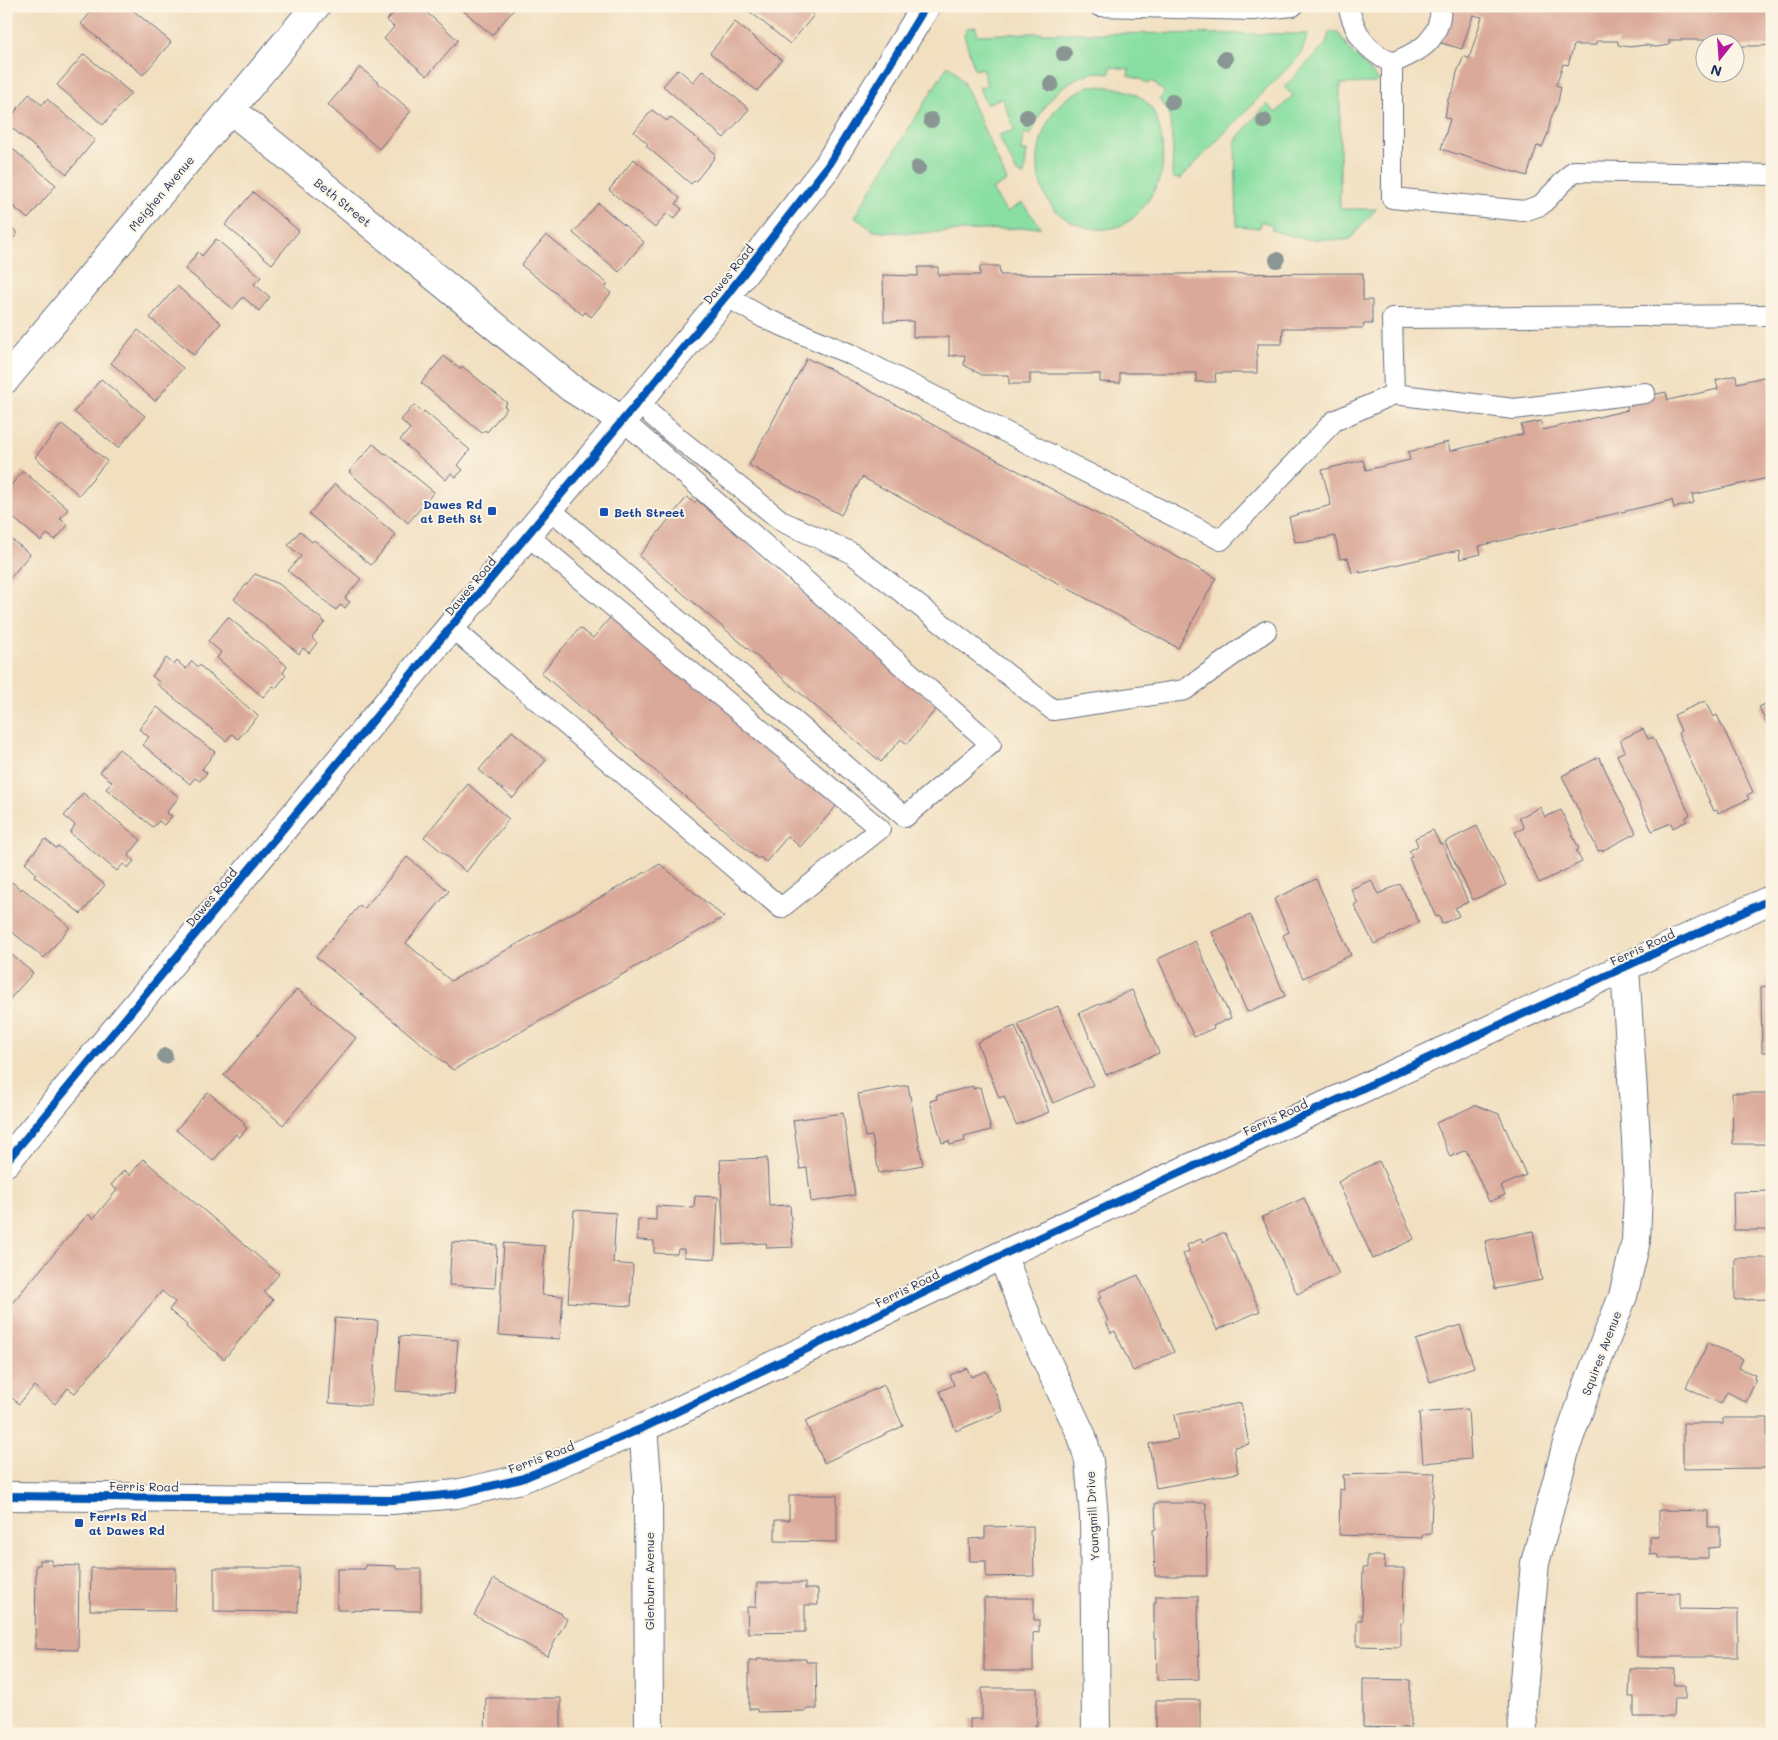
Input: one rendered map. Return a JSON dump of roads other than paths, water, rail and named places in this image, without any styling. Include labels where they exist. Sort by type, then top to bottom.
[{"type":"street","name":"Meighen Avenue","points":[[6,379],[316,6]]},
{"type":"street","name":"Dawes Road","points":[[6,1162],[726,296],[827,167],[926,6]]},
{"type":"street","name":"Beth Street","points":[[230,110],[571,388],[629,411]]},
{"type":"street","name":"Ferris Road","points":[[6,1496],[392,1500],[456,1494],[521,1479],[643,1428],[1002,1255],[1772,899]]},
{"type":"street","name":"Squires Avenue","points":[[1523,1734],[1522,1702],[1535,1563],[1566,1447],[1590,1379],[1623,1296],[1636,1241],[1638,1190],[1631,1039],[1625,968]]},
{"type":"street","name":"Youngmill Drive","points":[[1002,1255],[1030,1325],[1082,1436],[1089,1461],[1094,1516],[1096,1734]]},
{"type":"street","name":"Glenburn Avenue","points":[[643,1428],[648,1490],[649,1734]]},
{"type":"lane","points":[[1099,6],[1253,10],[1293,6]]},
{"type":"lane","points":[[1348,6],[1354,29],[1377,56],[1392,63],[1416,54],[1434,36],[1441,16],[1441,6]]},
{"type":"lane","points":[[1392,63],[1392,198],[1524,210],[1541,205],[1574,171],[1772,175]]},
{"type":"lane","points":[[726,296],[764,318],[850,354],[1221,540],[1334,421],[1394,394],[1514,409],[1646,393]]},
{"type":"lane","points":[[1394,394],[1392,318],[1772,315]]},
{"type":"lane","points":[[549,508],[905,816],[991,744],[656,449],[629,411]]},
{"type":"lane","points":[[629,411],[672,432],[783,522],[850,552],[1053,710],[1185,690],[1266,631]]},
{"type":"lane","points":[[451,627],[781,908],[880,829],[527,534]]},
{"type":"place","name":"Dawes Rd at Beth St","points":[[492,511]]},
{"type":"place","name":"Beth Street","points":[[604,512]]},
{"type":"place","name":"Ferris Rd at Dawes Rd","points":[[79,1523]]}]
